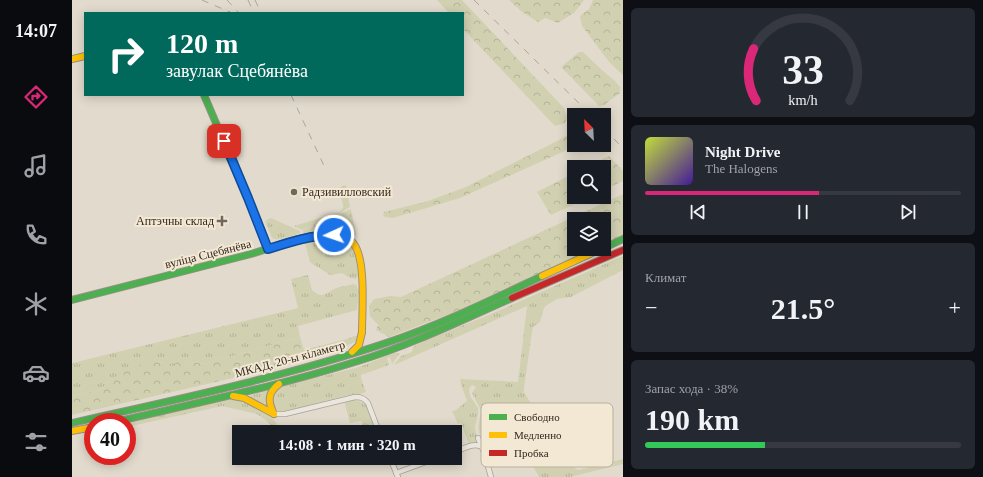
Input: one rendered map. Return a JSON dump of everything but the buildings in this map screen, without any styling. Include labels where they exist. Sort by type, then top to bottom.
[{"type":"main road","points":[[72,59],[84,56]]},
{"type":"main road","points":[[204,96],[268,249]]},
{"type":"main road","name":"вуліца Сцебянёва","points":[[72,300],[268,249],[300,239],[322,236],[341,236],[355,244],[362,267],[362,332]]},
{"type":"main road","name":"МКАД, 20-ы кіламетр","points":[[611,244],[623,239]]},
{"type":"main road","name":"МКАД, 20-ы кіламетр","points":[[136,417],[225,397],[326,371],[375,356],[424,338],[623,250]]},
{"type":"main road","name":"МКАД, 20-ы кіламетр","points":[[72,423],[251,382],[342,357],[388,342],[448,318],[586,256]]},
{"type":"main road","points":[[362,332],[369,341],[388,342]]},
{"type":"main road","points":[[342,357],[358,348],[362,332]]},
{"type":"main road","points":[[274,414],[269,404],[269,398],[272,390],[282,382]]},
{"type":"main road","points":[[225,397],[240,396],[274,414]]},
{"type":"main road","points":[[72,431],[84,429]]},
{"type":"street","points":[[274,414],[285,414],[348,398],[360,397],[365,399],[368,403],[376,425]]},
{"type":"street","points":[[478,438],[481,444]]},
{"type":"street","points":[[462,449],[473,445],[481,447]]},
{"type":"street","points":[[393,465],[397,475],[421,465]]},
{"type":"street","points":[[488,467],[491,477]]},
{"type":"green space","points":[[437,0],[462,0],[564,108],[567,117],[565,123],[555,126],[464,30],[464,12],[448,12]]},
{"type":"green space","points":[[509,0],[584,0],[574,13],[558,23],[545,18],[538,22],[522,12]]},
{"type":"green space","points":[[593,0],[623,0],[623,75],[610,63],[582,26],[580,16],[589,9]]},
{"type":"green space","points":[[579,52],[583,52],[620,87],[620,93],[604,105],[599,106],[561,67]]},
{"type":"green space","points":[[567,135],[567,150],[460,198],[393,218],[385,217],[383,215],[384,212],[428,201],[466,187]]},
{"type":"green space","points":[[609,156],[623,171],[623,181],[611,187],[611,160],[601,160]]},
{"type":"green space","points":[[567,177],[567,204],[575,204],[551,215],[537,192]]},
{"type":"green space","points":[[346,185],[350,207],[335,216],[302,230],[294,226],[340,212],[344,206],[337,189]]},
{"type":"green space","points":[[623,194],[623,235],[611,241],[611,212],[584,212],[601,204],[611,204],[611,200]]},
{"type":"green space","points":[[351,209],[356,235],[332,231],[304,234],[303,230]]},
{"type":"green space","points":[[271,218],[300,231],[300,233],[282,239],[272,238],[265,221]]},
{"type":"green space","points":[[567,220],[567,256],[580,256],[460,310],[389,337],[376,330],[378,325],[370,316],[369,306],[374,299],[390,296],[401,297]]},
{"type":"green space","points":[[321,238],[340,240],[351,246],[356,258],[358,276],[356,279],[350,278],[342,273],[330,275],[310,262],[305,243],[309,239]]},
{"type":"green space","points":[[623,256],[623,270],[571,297],[557,299],[544,308],[540,322],[533,327],[524,388],[524,392],[531,403],[481,403],[481,410],[472,393],[476,387],[472,385],[469,389],[470,396],[478,408],[475,427],[478,443],[469,445],[461,423],[458,424],[452,411],[456,410],[467,401],[460,379],[518,382],[527,306],[394,365],[401,356],[412,352],[413,347],[491,314]]},
{"type":"green space","points":[[308,275],[312,290],[321,295],[339,287],[353,284],[356,285],[359,291],[357,310],[298,326],[300,337],[204,364],[177,361],[172,367],[157,361],[110,380],[100,390],[72,396],[72,363],[298,308],[291,279]]},
{"type":"green space","points":[[357,336],[355,342],[346,346],[304,356],[296,359],[286,366],[72,415],[72,396],[100,390],[110,380],[130,367],[157,361],[172,367],[177,361],[204,364],[300,337],[304,350]]},
{"type":"green space","points":[[394,353],[400,353],[392,364],[390,357],[387,358],[389,365],[361,375],[366,392],[352,394],[280,412],[273,407],[272,395],[276,388],[359,367]]},
{"type":"green space","points":[[270,390],[270,411],[249,397],[251,395]]},
{"type":"green space","points":[[239,398],[272,418],[278,425],[271,425],[257,414],[222,406],[136,425],[136,420]]},
{"type":"green space","points":[[352,399],[364,403],[373,425],[362,425],[361,421],[350,423],[345,404],[346,400]]},
{"type":"green space","points":[[481,410],[481,436],[478,428]]},
{"type":"green space","points":[[623,459],[623,464],[613,466],[613,461]]},
{"type":"green space","points":[[533,467],[573,467],[578,470],[590,467],[611,467],[570,477],[539,477]]},
{"type":"railway","points":[[202,0],[230,12]]},
{"type":"railway","points":[[227,0],[238,12]]},
{"type":"railway","points":[[248,0],[254,12]]},
{"type":"railway","points":[[255,0],[261,12]]},
{"type":"railway","points":[[474,0],[584,108]]},
{"type":"railway","points":[[291,96],[326,170]]},
{"type":"railway","points":[[611,136],[623,148]]},
{"type":"traffic: fast","points":[[204,96],[268,249]]},
{"type":"traffic: fast","points":[[72,300],[251,254],[305,237],[332,235],[351,241]]},
{"type":"traffic: fast","points":[[611,245],[623,239]]},
{"type":"traffic: fast","points":[[72,423],[230,387],[348,355],[426,328],[465,312],[542,276]]},
{"type":"traffic: fast","points":[[136,417],[268,386],[378,355],[417,340],[512,298]]},
{"type":"traffic: slow","points":[[72,59],[84,56]]},
{"type":"traffic: slow","points":[[351,241],[356,248],[362,270],[362,332]]},
{"type":"traffic: slow","points":[[542,276],[586,256]]},
{"type":"traffic: slow","points":[[352,352],[359,345],[362,332]]},
{"type":"traffic: slow","points":[[274,414],[270,398],[272,391],[279,384]]},
{"type":"traffic: slow","points":[[233,396],[244,398],[274,414]]},
{"type":"traffic: slow","points":[[72,431],[84,429]]},
{"type":"traffic: jam","points":[[512,298],[623,250]]},
{"type":"place","name":"Радзивилловский","points":[[294,192]]},
{"type":"place","name":"Аптэчны склад","points":[[222,221]]},
{"type":"route","points":[[224,141],[268,249],[312,236],[334,235]]}]
